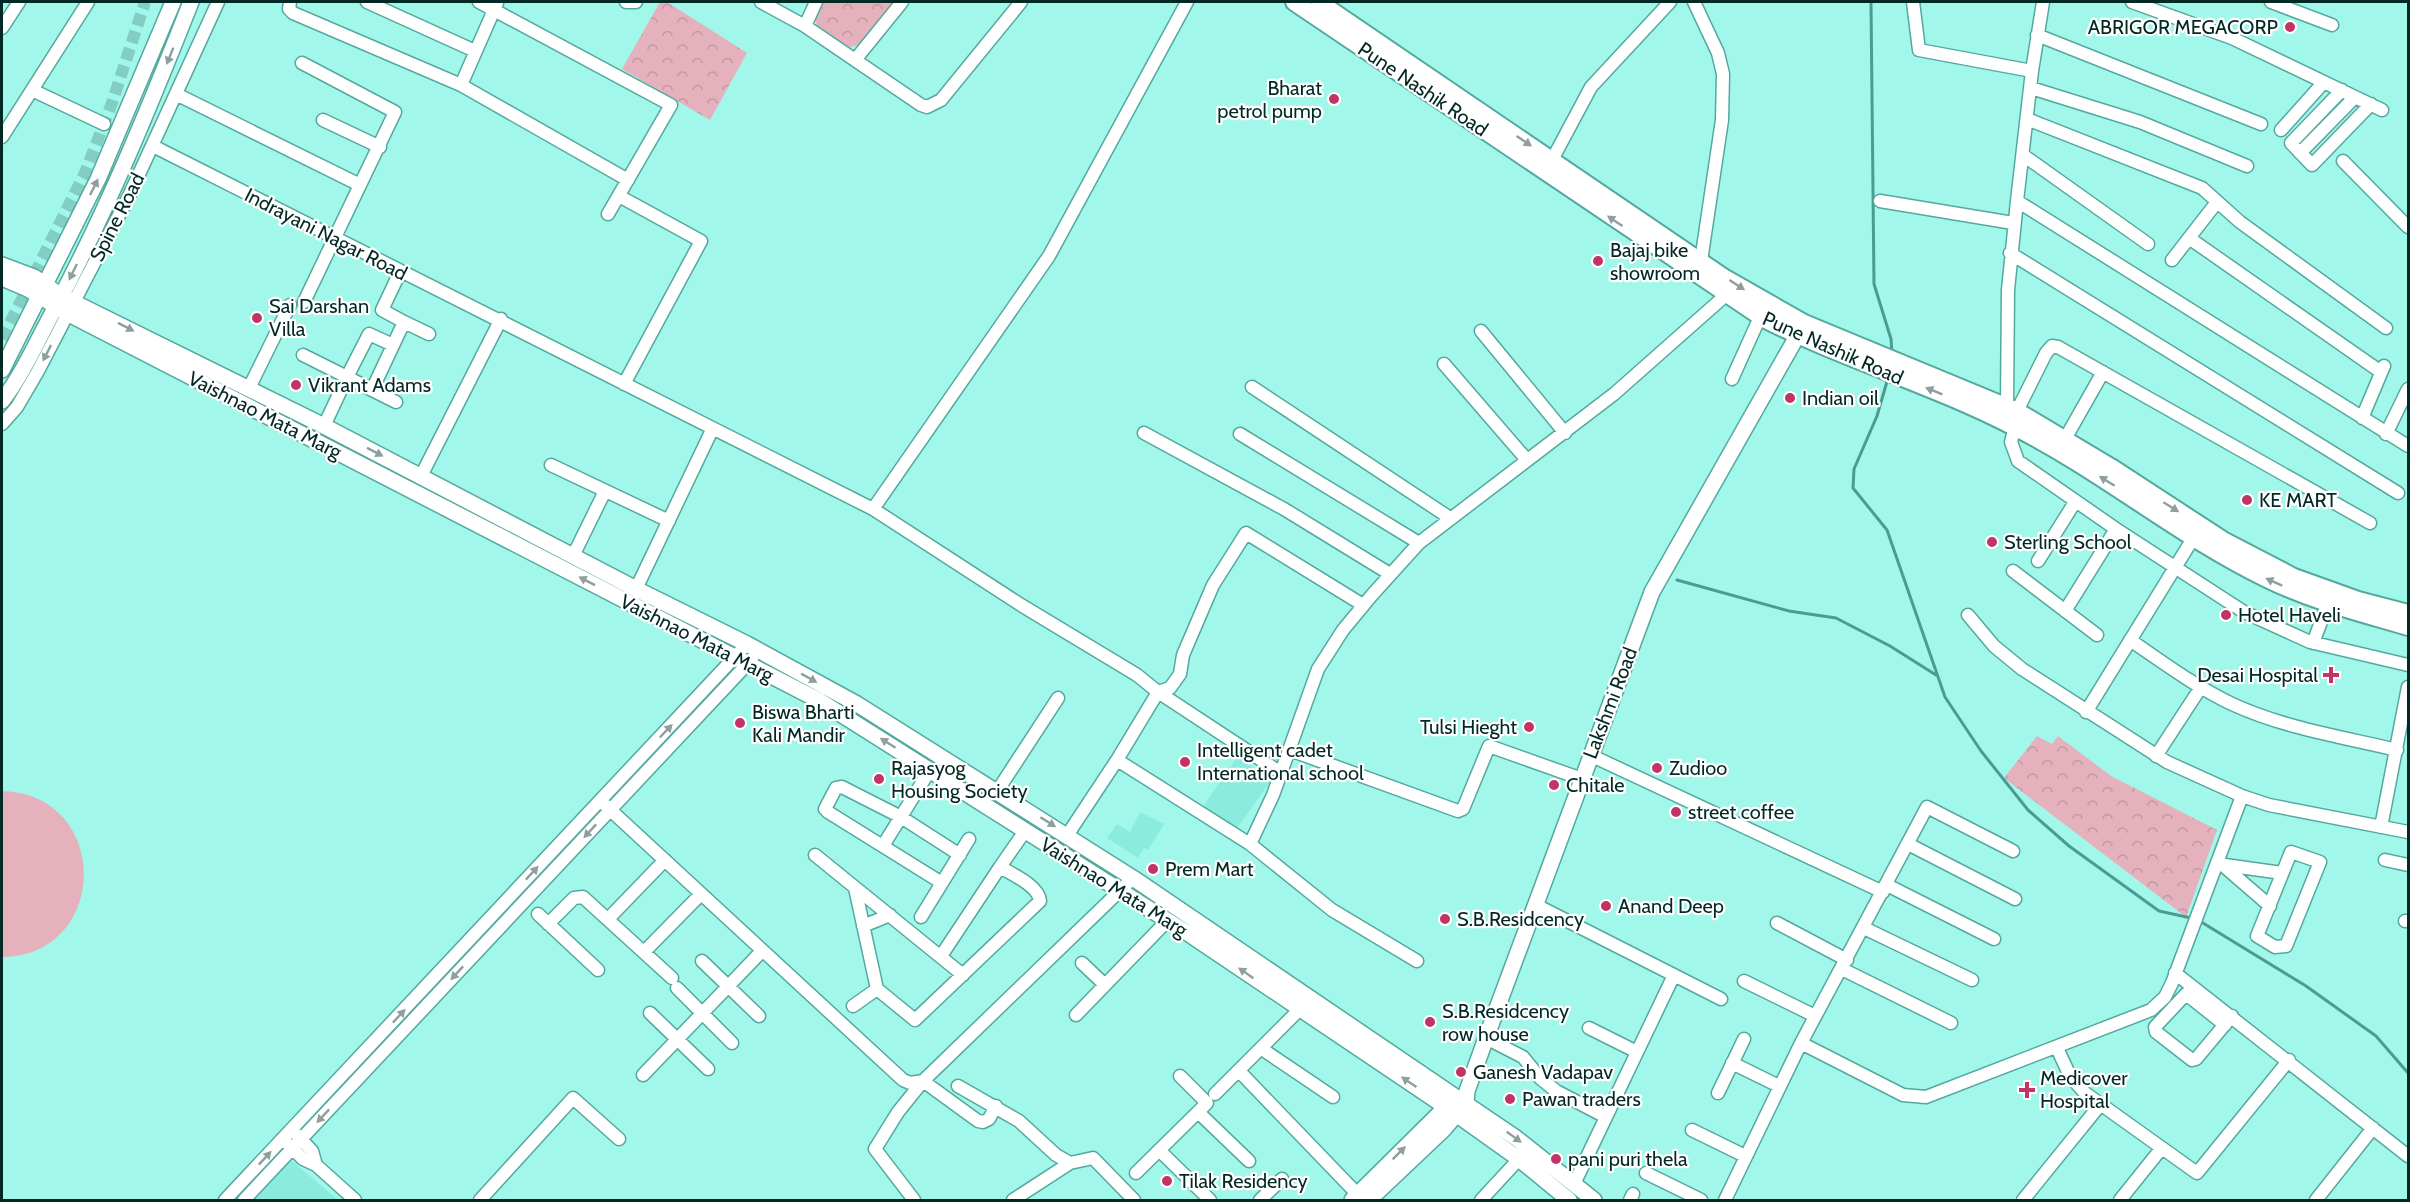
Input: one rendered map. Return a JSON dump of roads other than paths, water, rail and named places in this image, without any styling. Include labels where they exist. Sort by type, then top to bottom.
[{"type":"highway","name":"Pune Nashik Road","points":[[1294,2],[1760,317],[1801,330],[2013,415],[2065,439],[2268,580],[2328,603],[2409,627]]},
{"type":"highway","name":"Pune Nashik Road","points":[[1319,2],[1753,295],[1801,330]]},
{"type":"highway","name":"Pune Nashik Road","points":[[2013,415],[2126,493],[2197,532],[2294,577],[2358,600],[2409,613]]},
{"type":"main road","name":"Spine Road","points":[[2,370],[37,287],[123,125],[172,2]]},
{"type":"main road","name":"Spine Road","points":[[2,401],[64,304],[141,128],[191,2]]},
{"type":"main road","points":[[2,264],[37,287]]},
{"type":"main road","points":[[2,278],[37,287]]},
{"type":"main road","name":"Vaishnao Mata Marg","points":[[37,287],[249,407],[820,701],[1121,890],[1299,1010],[1458,1103]]},
{"type":"main road","name":"Vaishnao Mata Marg","points":[[64,304],[252,390],[324,426],[754,648],[857,704],[1068,834],[1458,1103]]},
{"type":"main road","name":"Lakshmi Road","points":[[1458,1103],[1486,1038],[1652,592],[1801,330]]},
{"type":"main road","points":[[249,407],[252,390]]},
{"type":"main road","points":[[1458,1103],[1519,1159],[1569,1200]]},
{"type":"main road","points":[[1458,1103],[1516,1138],[1594,1200]]},
{"type":"main road","points":[[1360,1199],[1458,1103]]},
{"type":"street","points":[[3,23],[19,2]]},
{"type":"street","points":[[2,137],[88,2]]},
{"type":"street","name":"Spine Road","points":[[2,424],[27,390],[64,304],[153,146],[218,2]]},
{"type":"street","points":[[290,2],[289,9],[293,13],[461,85],[628,180]]},
{"type":"street","points":[[367,2],[475,51]]},
{"type":"street","points":[[479,2],[496,5],[671,105],[608,214]]},
{"type":"street","points":[[626,2],[636,2]]},
{"type":"street","points":[[761,2],[805,27],[921,105],[934,105],[1021,2]]},
{"type":"street","points":[[805,27],[816,2]]},
{"type":"street","points":[[855,60],[902,2]]},
{"type":"street","points":[[873,509],[1049,256],[1187,2]]},
{"type":"street","points":[[1552,160],[1591,87],[1670,2]]},
{"type":"street","points":[[1694,2],[1718,53],[1723,74],[1722,120],[1701,261]]},
{"type":"street","points":[[1913,2],[1918,50],[2032,71]]},
{"type":"street","points":[[2043,2],[2032,71],[2010,253],[2013,415],[2011,442],[2018,461],[2116,530],[2244,612],[2313,643],[2409,665]]},
{"type":"street","points":[[2132,2],[2232,38],[2382,110]]},
{"type":"street","points":[[2271,2],[2332,24]]},
{"type":"street","points":[[461,85],[496,5]]},
{"type":"street","points":[[2037,35],[2261,124]]},
{"type":"street","points":[[302,63],[395,112],[304,302]]},
{"type":"street","points":[[2281,130],[2325,82]]},
{"type":"street","points":[[2031,88],[2140,122],[2247,166]]},
{"type":"street","points":[[32,90],[104,124]]},
{"type":"street","points":[[2342,90],[2291,143],[2313,165],[2371,104]]},
{"type":"street","points":[[176,94],[360,185]]},
{"type":"street","points":[[2300,153],[2355,97]]},
{"type":"street","points":[[2027,119],[2191,182],[2275,249],[2386,328]]},
{"type":"street","points":[[323,120],[380,147]]},
{"type":"street","name":"Indrayani Nagar Road","points":[[153,146],[400,272],[501,319],[712,430],[873,509],[1021,605],[1137,675],[1158,692],[1281,773]]},
{"type":"street","points":[[2023,155],[2148,244]]},
{"type":"street","points":[[2343,161],[2409,227]]},
{"type":"street","points":[[619,196],[701,241],[624,384]]},
{"type":"street","points":[[1880,201],[2013,223]]},
{"type":"street","points":[[2017,201],[2386,434],[2406,440]]},
{"type":"street","points":[[2172,260],[2217,202]]},
{"type":"street","points":[[2189,238],[2383,369],[2362,418]]},
{"type":"street","points":[[2010,253],[2398,493]]},
{"type":"street","points":[[400,272],[382,310],[429,334]]},
{"type":"street","points":[[1250,844],[1290,750],[1318,669],[1343,630],[1363,605],[1419,543],[1564,433],[1652,362],[1726,295]]},
{"type":"street","points":[[252,390],[290,305]]},
{"type":"street","points":[[1732,379],[1760,317]]},
{"type":"street","points":[[421,476],[501,319]]},
{"type":"street","points":[[372,390],[404,322]]},
{"type":"street","points":[[1480,331],[1564,433]]},
{"type":"street","points":[[324,426],[369,334],[393,345]]},
{"type":"street","points":[[2013,415],[2046,352],[2052,346],[2058,347],[2370,523]]},
{"type":"street","points":[[303,355],[396,402]]},
{"type":"street","points":[[1444,364],[1527,460]]},
{"type":"street","points":[[2065,439],[2103,372]]},
{"type":"street","points":[[1252,387],[1450,518]]},
{"type":"street","points":[[2386,434],[2409,389]]},
{"type":"street","points":[[636,589],[712,430]]},
{"type":"street","points":[[1144,433],[1284,509],[1390,574]]},
{"type":"street","points":[[1240,434],[1419,543]]},
{"type":"street","points":[[551,465],[669,521]]},
{"type":"street","points":[[573,556],[605,491]]},
{"type":"street","points":[[2038,561],[2075,502]]},
{"type":"street","points":[[2065,611],[2116,530]]},
{"type":"street","points":[[2086,712],[2197,532]]},
{"type":"street","points":[[1068,834],[1158,692],[1170,688],[1180,674],[1183,656],[1213,585],[1246,533],[1363,605]]},
{"type":"street","points":[[2013,571],[2097,636]]},
{"type":"street","points":[[2313,643],[2328,603]]},
{"type":"street","points":[[1968,615],[1994,646],[2008,658],[2086,712],[2156,756],[2242,796],[2299,812],[2409,832]]},
{"type":"street","points":[[2130,640],[2201,687],[2265,717],[2303,729],[2397,750]]},
{"type":"street","points":[[225,1200],[599,801],[754,648]]},
{"type":"street","points":[[244,1200],[610,810],[741,661]]},
{"type":"street","points":[[2156,756],[2201,687]]},
{"type":"street","points":[[2381,827],[2409,687]]},
{"type":"street","points":[[998,790],[1058,698]]},
{"type":"street","points":[[1290,750],[1458,812],[1463,809],[1489,746],[1582,779]]},
{"type":"street","points":[[1590,755],[1994,939]]},
{"type":"street","points":[[1117,760],[1250,844],[1332,910],[1417,961]]},
{"type":"street","points":[[884,844],[930,770]]},
{"type":"street","points":[[942,882],[825,809],[836,788],[842,787],[901,817],[960,855]]},
{"type":"street","points":[[1801,1043],[1903,1095],[1916,1097],[1942,1092],[2151,1010],[2165,997],[2221,863],[2242,796]]},
{"type":"street","points":[[599,801],[903,1080],[910,1083],[923,1081],[978,1121],[983,1122],[989,1119],[996,1106]]},
{"type":"street","points":[[1725,1200],[1801,1043],[1927,807],[2013,851]]},
{"type":"street","points":[[941,956],[1025,831]]},
{"type":"street","points":[[921,916],[969,839]]},
{"type":"street","points":[[1908,844],[2015,899]]},
{"type":"street","points":[[2291,852],[2320,862],[2286,946],[2275,947],[2257,936],[2270,906],[2291,852]]},
{"type":"street","points":[[815,855],[963,975]]},
{"type":"street","points":[[608,918],[665,860]]},
{"type":"street","points":[[2385,860],[2409,865]]},
{"type":"street","points":[[2221,863],[2282,873]]},
{"type":"street","points":[[2221,863],[2270,906]]},
{"type":"street","points":[[855,888],[877,989],[915,1020],[1040,901],[1040,895],[1035,890],[1000,867]]},
{"type":"street","points":[[914,1200],[875,1149],[898,1112],[923,1081],[1133,878]]},
{"type":"street","points":[[645,952],[700,894]]},
{"type":"street","points":[[548,924],[578,896],[608,918],[645,952],[701,1014],[732,1043]]},
{"type":"street","points":[[1536,905],[1721,999]]},
{"type":"street","points":[[538,914],[598,970]]},
{"type":"street","points":[[863,926],[890,915]]},
{"type":"street","points":[[1077,1015],[1167,921]]},
{"type":"street","points":[[1777,923],[1951,1023]]},
{"type":"street","points":[[1864,928],[1972,980]]},
{"type":"street","points":[[643,1075],[762,951]]},
{"type":"street","points":[[702,962],[759,1016]]},
{"type":"street","points":[[1082,963],[1105,985]]},
{"type":"street","points":[[2175,973],[2228,1020]]},
{"type":"street","points":[[1575,1184],[1674,975]]},
{"type":"street","points":[[1744,981],[1815,1016]]},
{"type":"street","points":[[853,1006],[877,989]]},
{"type":"street","points":[[2228,1020],[2196,1059],[2192,1060],[2156,1032],[2155,1028],[2186,993],[2228,1020],[2289,1060],[2408,1154]]},
{"type":"street","points":[[1215,1094],[1240,1072],[1299,1010]]},
{"type":"street","points":[[650,1013],[708,1069]]},
{"type":"street","points":[[1589,1028],[1637,1052]]},
{"type":"street","points":[[1486,1038],[1523,1057],[1539,1078],[1556,1091],[1606,1117]]},
{"type":"street","points":[[1718,1093],[1744,1039]]},
{"type":"street","points":[[2057,1048],[2070,1076],[2100,1105],[2194,1172],[2200,1171],[2289,1060]]},
{"type":"street","points":[[1262,1049],[1333,1097]]},
{"type":"street","points":[[1732,1063],[1779,1086]]},
{"type":"street","points":[[1240,1072],[1360,1199]]},
{"type":"street","points":[[1136,1173],[1207,1103],[1180,1076]]},
{"type":"street","points":[[958,1086],[996,1106],[1034,1133],[1056,1155],[1070,1163]]},
{"type":"street","points":[[480,1200],[573,1098],[619,1139]]},
{"type":"street","points":[[2023,1200],[2100,1105]]},
{"type":"street","points":[[1198,1112],[1249,1161]]},
{"type":"street","points":[[2316,1200],[2373,1128]]},
{"type":"street","points":[[292,1130],[312,1151],[316,1165]]},
{"type":"street","points":[[1692,1130],[1745,1156]]},
{"type":"street","points":[[283,1139],[303,1159],[316,1165],[355,1200]]},
{"type":"street","points":[[2120,1200],[2161,1149]]},
{"type":"street","points":[[1160,1150],[1210,1200]]},
{"type":"street","points":[[1013,1200],[1070,1163],[1093,1158],[1134,1200]]},
{"type":"street","points":[[1481,1200],[1519,1159]]},
{"type":"street","points":[[1646,1173],[1701,1200]]},
{"type":"street","points":[[1260,1200],[1282,1179]]},
{"type":"waterway","points":[[1871,3],[1874,284],[1891,339],[1892,354]]},
{"type":"waterway","points":[[1888,378],[1877,416],[1854,469],[1853,488],[1887,530],[1945,697],[1981,751],[2028,810],[2069,846],[2159,911],[2191,918]]},
{"type":"waterway","points":[[1677,580],[1789,611],[1836,618],[1890,646],[1936,675]]},
{"type":"waterway","points":[[2198,920],[2306,986],[2376,1036],[2408,1073]]},
{"type":"tunnel","points":[[2,339],[85,173],[112,103],[145,2]]},
{"type":"place","name":"ABRIGOR MEGACORP","points":[[2290,27]]},
{"type":"place","name":"Bharat petrol pump","points":[[1334,99]]},
{"type":"place","name":"Bajaj bike showroom","points":[[1598,261]]},
{"type":"place","name":"Sai Darshan Villa","points":[[257,318]]},
{"type":"place","name":"Vikrant Adams","points":[[296,385]]},
{"type":"place","name":"Indian oil","points":[[1790,398]]},
{"type":"place","name":"KE MART","points":[[2247,500]]},
{"type":"place","name":"Sterling School","points":[[1992,542]]},
{"type":"place","name":"Hotel Haveli","points":[[2226,615]]},
{"type":"place","name":"Desai Hospital","points":[[2331,675]]},
{"type":"place","name":"Biswa Bharti Kali Mandir","points":[[740,723]]},
{"type":"place","name":"Tulsi Hieght","points":[[1529,727]]},
{"type":"place","name":"Intelligent cadet International school","points":[[1185,762]]},
{"type":"place","name":"Zudioo","points":[[1657,768]]},
{"type":"place","name":"Rajasyog Housing Society","points":[[879,779]]},
{"type":"place","name":"Chitale","points":[[1554,785]]},
{"type":"place","name":"street coffee","points":[[1676,812]]},
{"type":"place","name":"Prem Mart","points":[[1153,869]]},
{"type":"place","name":"Anand Deep","points":[[1606,906]]},
{"type":"place","name":"S.B.Residcency","points":[[1445,919]]},
{"type":"place","name":"S.B.Residcency row house","points":[[1430,1022]]},
{"type":"place","name":"Ganesh Vadapav","points":[[1461,1072]]},
{"type":"place","name":"Medicover Hospital","points":[[2027,1090]]},
{"type":"place","name":"Pawan traders","points":[[1510,1099]]},
{"type":"place","name":"pani puri thela","points":[[1556,1159]]},
{"type":"place","name":"Tilak Residency","points":[[1167,1181]]}]
